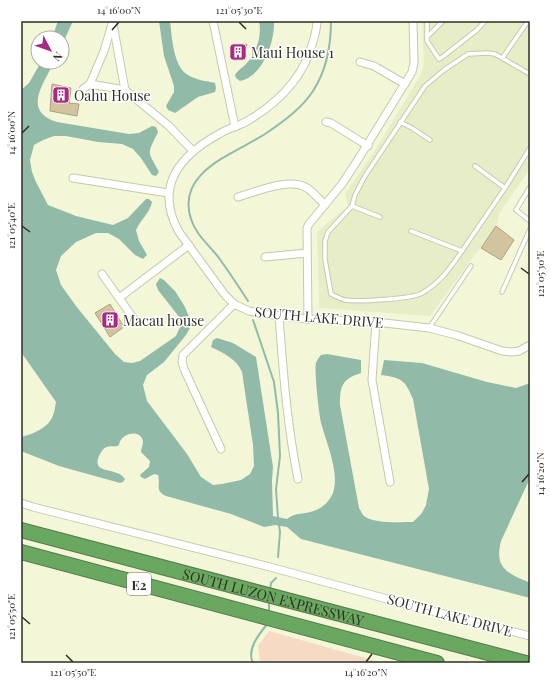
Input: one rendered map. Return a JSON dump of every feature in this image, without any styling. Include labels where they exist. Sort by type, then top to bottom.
[{"type":"highway","name":"SOUTH LUZON EXPRESSWAY","points":[[21,530],[526,663]]},
{"type":"highway","name":"SOUTH LUZON EXPRESSWAY","points":[[21,552],[437,663]]},
{"type":"street","points":[[82,89],[90,84],[104,51],[113,21]]},
{"type":"street","points":[[113,21],[125,90]]},
{"type":"street","points":[[213,21],[235,127]]},
{"type":"street","name":"SOUTH LAKE DRIVE","points":[[317,21],[312,47],[296,79],[286,90],[263,111],[247,121],[220,133],[193,151],[177,170],[168,193],[170,210],[174,222],[189,245],[225,295],[234,304],[249,311],[308,319],[376,322],[429,328],[456,335],[502,351],[519,351],[530,345]]},
{"type":"street","points":[[308,319],[307,228],[342,184],[368,146],[405,84],[414,66],[413,21]]},
{"type":"street","points":[[360,62],[374,66],[405,84]]},
{"type":"street","points":[[90,84],[125,90],[169,126],[193,151]]},
{"type":"street","points":[[326,122],[331,123],[368,146]]},
{"type":"street","points":[[73,178],[168,193]]},
{"type":"street","points":[[238,197],[277,186],[289,184],[300,185],[307,188],[325,205]]},
{"type":"street","points":[[119,298],[189,245]]},
{"type":"street","points":[[265,257],[307,252]]},
{"type":"street","points":[[102,274],[136,322]]},
{"type":"street","points":[[221,449],[182,362],[183,355],[234,304]]},
{"type":"street","points":[[279,316],[286,390],[298,479]]},
{"type":"street","points":[[376,322],[372,380],[390,482]]},
{"type":"street","name":"SOUTH LAKE DRIVE","points":[[21,503],[530,636]]},
{"type":"lane","points":[[427,21],[427,38],[439,59],[477,30],[485,21]]},
{"type":"lane","points":[[427,38],[443,21]]},
{"type":"lane","points":[[503,57],[528,21]]},
{"type":"lane","points":[[530,74],[503,57],[495,54],[468,54],[444,70],[425,86],[365,176],[355,195],[352,206],[328,232],[325,241],[326,263],[331,294],[344,300],[388,299],[420,294],[432,287],[447,273],[505,188],[530,148]]},
{"type":"lane","points":[[400,122],[430,140]]},
{"type":"lane","points":[[474,166],[505,188]]},
{"type":"lane","points":[[530,187],[528,194],[516,210],[530,220]]},
{"type":"lane","points":[[352,206],[380,217]]},
{"type":"lane","points":[[502,292],[530,229]]},
{"type":"lane","points":[[411,231],[462,251]]},
{"type":"lane","points":[[429,328],[471,266]]},
{"type":"shaded area","points":[[58,21],[73,21],[69,30],[55,30]]},
{"type":"shaded area","points":[[159,21],[170,21],[174,51],[183,71],[194,78],[215,83],[216,88],[215,92],[198,97],[175,113],[168,110],[166,106],[174,92],[174,86],[164,56]]},
{"type":"shaded area","points":[[259,21],[274,21],[270,48],[261,65],[255,72],[248,78],[240,81],[235,75],[246,64],[256,49],[260,32]]},
{"type":"shaded area","points":[[422,21],[530,21],[530,169],[500,212],[496,226],[430,316],[319,308],[317,232],[348,206],[345,194],[374,152],[421,74],[424,63]]},
{"type":"shaded area","points":[[36,70],[50,70],[38,96],[38,104],[40,111],[46,117],[57,122],[129,134],[139,133],[152,126],[156,127],[158,132],[150,152],[152,160],[159,172],[156,176],[152,175],[133,149],[122,144],[98,142],[66,136],[54,136],[34,145],[30,160],[32,172],[36,182],[48,205],[76,216],[113,225],[128,218],[146,199],[149,199],[152,202],[149,210],[136,230],[139,241],[147,255],[143,259],[135,255],[119,239],[108,233],[96,233],[76,242],[61,256],[56,270],[61,285],[76,306],[115,354],[124,362],[132,363],[140,361],[176,336],[181,325],[180,318],[158,290],[156,284],[160,278],[175,291],[185,307],[190,319],[190,328],[164,362],[147,375],[143,385],[147,401],[187,454],[201,477],[213,485],[222,484],[241,480],[250,474],[254,466],[253,445],[242,372],[237,363],[225,354],[211,347],[213,340],[217,338],[233,343],[256,357],[273,467],[273,516],[287,519],[297,514],[314,511],[320,508],[326,504],[334,489],[334,471],[321,421],[317,394],[316,362],[321,355],[327,354],[361,360],[361,373],[350,378],[343,384],[340,405],[359,508],[368,519],[380,521],[413,522],[422,513],[426,505],[429,489],[413,399],[408,388],[402,381],[394,377],[381,375],[384,360],[422,363],[487,382],[516,388],[530,383],[530,478],[501,541],[499,558],[501,564],[509,573],[530,583],[530,598],[301,539],[287,527],[275,525],[264,527],[231,514],[166,496],[160,492],[158,475],[154,474],[145,479],[140,475],[149,467],[150,461],[141,452],[143,442],[139,435],[131,434],[123,437],[118,446],[108,446],[104,448],[99,456],[97,462],[99,466],[121,475],[125,479],[120,483],[59,466],[21,451],[21,437],[29,435],[48,424],[53,414],[56,402],[21,352],[21,90],[29,83]]},
{"type":"shaded area","points":[[269,631],[383,663],[260,663],[258,646]]},
{"type":"building","name":"Maui House 1","points":[[247,44],[242,56],[235,61],[231,48]]},
{"type":"building","name":"Oahu House","points":[[52,84],[71,88],[69,103],[79,104],[77,116],[50,111]]},
{"type":"building","points":[[496,226],[514,240],[501,260],[481,248]]},
{"type":"building","name":"Macau house","points":[[110,304],[124,327],[110,337],[95,313]]},
{"type":"waterway","points":[[248,301],[219,258],[199,235],[193,225],[188,202],[192,188],[200,175],[212,165],[274,128],[292,114],[309,97],[318,83],[327,58],[331,21]]},
{"type":"waterway","points":[[253,320],[274,382],[278,413],[280,456],[276,489],[278,518]]},
{"type":"waterway","points":[[278,557],[280,532],[279,525]]},
{"type":"waterway","points":[[270,591],[271,583],[276,578]]},
{"type":"waterway","points":[[269,602],[269,613]]},
{"type":"waterway","points":[[253,663],[251,652],[258,636],[268,623]]},
{"type":"place","name":"Maui House 1","points":[[238,52]]},
{"type":"place","name":"Oahu House","points":[[61,95]]},
{"type":"place","name":"Macau house","points":[[110,320]]}]
